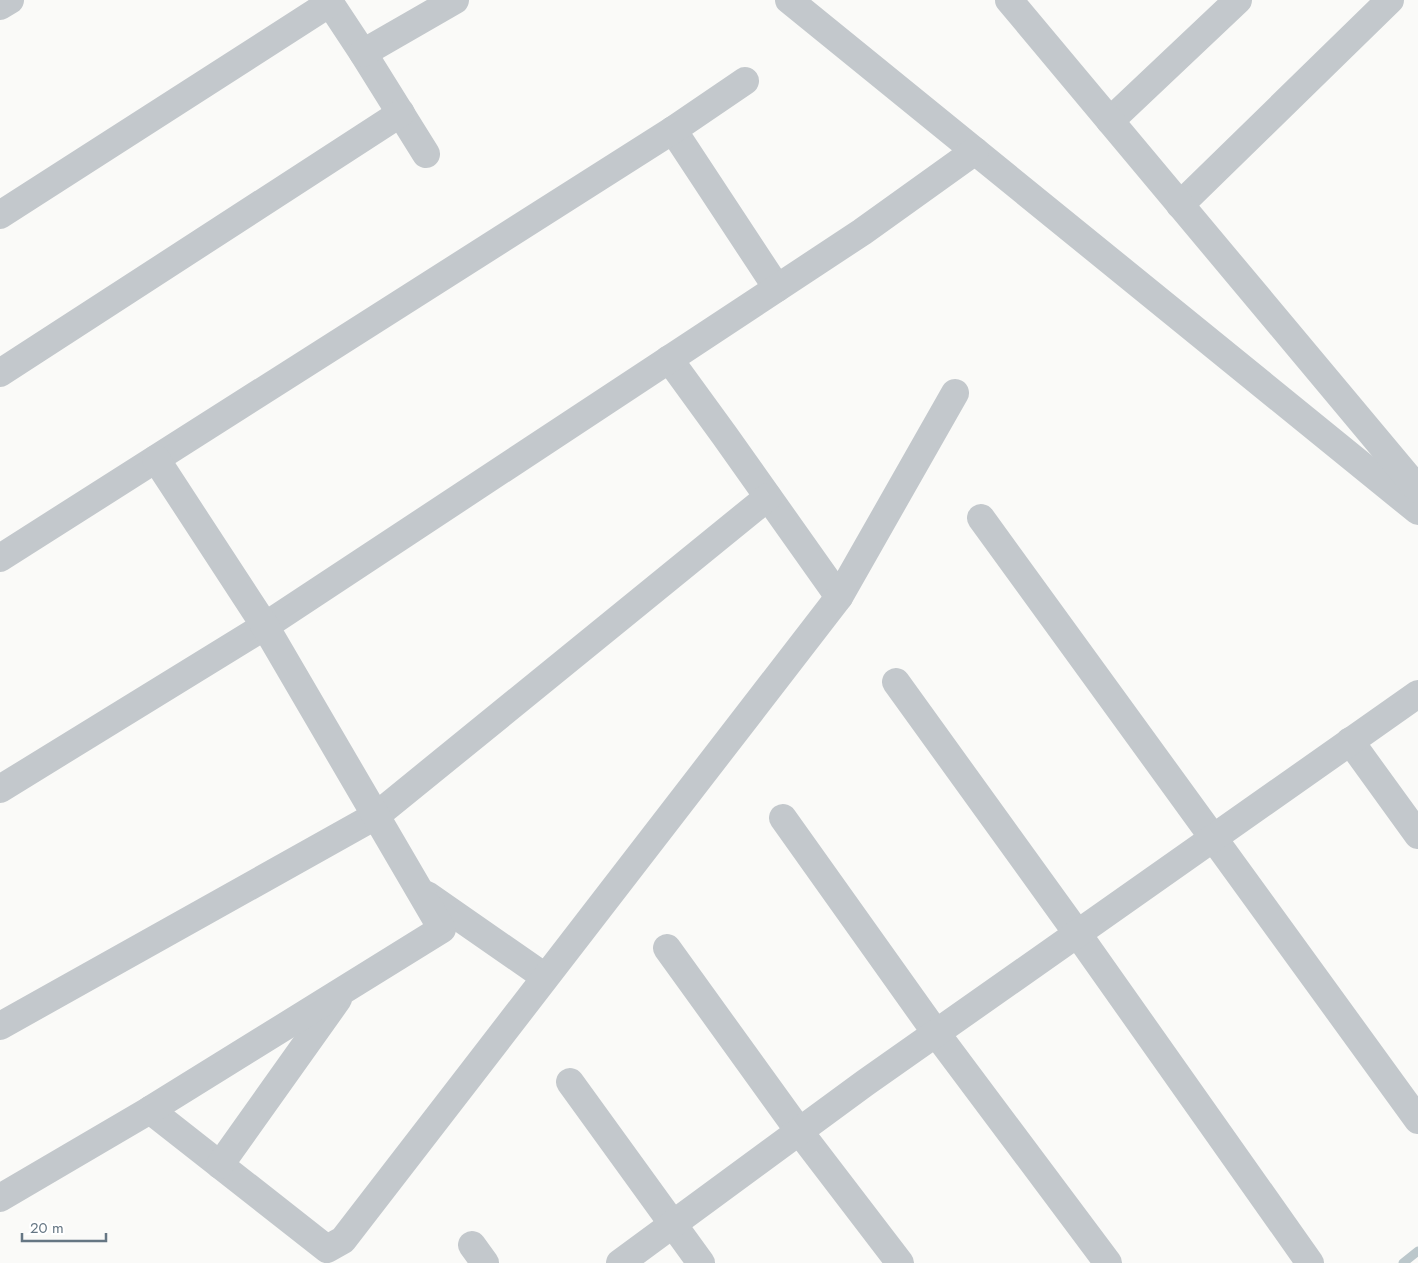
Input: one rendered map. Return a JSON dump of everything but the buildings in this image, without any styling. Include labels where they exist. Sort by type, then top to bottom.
[{"type":"street","points":[[0,6],[10,0]]},
{"type":"street","points":[[363,53],[455,0]]},
{"type":"street","points":[[789,0],[1418,511]]},
{"type":"street","points":[[1009,0],[1418,489]]},
{"type":"street","points":[[1110,121],[1238,0]]},
{"type":"street","points":[[1180,205],[1390,0]]},
{"type":"street","points":[[0,215],[329,2],[426,154]]},
{"type":"street","points":[[0,558],[674,130],[745,80]]},
{"type":"street","points":[[0,373],[400,113]]},
{"type":"street","points":[[674,130],[776,288]]},
{"type":"street","points":[[0,789],[265,626],[862,232],[975,151]]},
{"type":"street","points":[[669,359],[839,597]]},
{"type":"street","points":[[150,1110],[327,1249],[343,1240],[839,597],[955,393]]},
{"type":"street","points":[[4,1187],[150,1110],[442,929],[265,626],[156,459]]},
{"type":"street","points":[[0,1026],[377,815],[768,497]]},
{"type":"street","points":[[981,518],[1418,1120]]},
{"type":"street","points":[[896,682],[1077,933],[1310,1263]]},
{"type":"street","points":[[620,1263],[936,1033],[1418,694]]},
{"type":"street","points":[[1350,741],[1418,835]]},
{"type":"street","points":[[782,818],[936,1033],[1108,1263]]},
{"type":"street","points":[[420,890],[545,977]]},
{"type":"street","points":[[667,948],[799,1131],[900,1263]]},
{"type":"street","points":[[220,1165],[345,989]]},
{"type":"street","points":[[570,1082],[701,1263]]},
{"type":"waterway","points":[[1403,1263],[1418,1251]]}]
